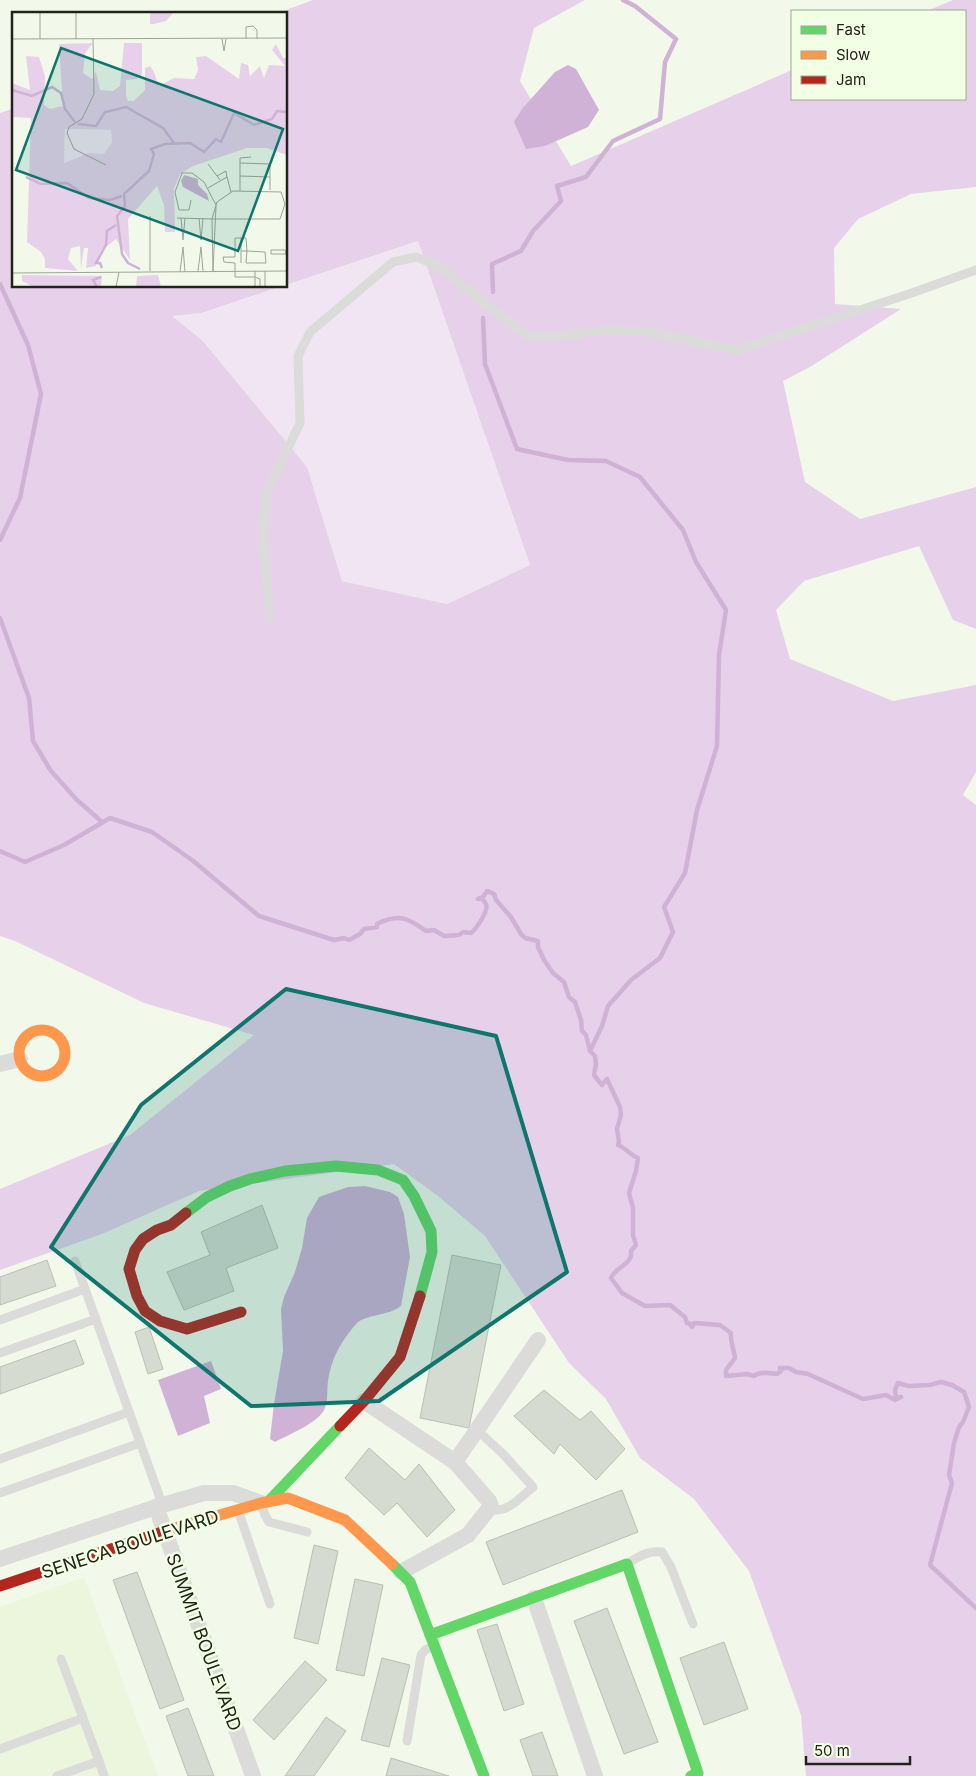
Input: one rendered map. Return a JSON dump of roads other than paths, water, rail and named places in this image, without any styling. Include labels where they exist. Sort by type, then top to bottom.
[{"type":"street","points":[[37,1030],[52,1032],[58,1036],[64,1049],[62,1064],[50,1074],[36,1074],[24,1066],[20,1060],[21,1044],[30,1033],[37,1030]]},
{"type":"street","points":[[0,1064],[20,1060]]},
{"type":"street","points":[[241,1312],[187,1329],[160,1320],[145,1311],[137,1296],[129,1269],[135,1250],[143,1239],[157,1230],[171,1225],[207,1198],[230,1186],[250,1179],[285,1171],[336,1166],[378,1170],[403,1180],[414,1196],[431,1231],[432,1252],[400,1357],[364,1401],[265,1502]]},
{"type":"street","points":[[455,1462],[538,1340]]},
{"type":"street","points":[[364,1401],[455,1462],[489,1501],[491,1506],[468,1535],[401,1572]]},
{"type":"street","name":"SENECA BOULEVARD","points":[[0,1559],[204,1493],[233,1493],[265,1502]]},
{"type":"street","name":"SENECA BOULEVARD","points":[[0,1586],[165,1532],[265,1502],[288,1498],[345,1520],[410,1582],[484,1776]]},
{"type":"street","name":"SUMMIT BOULEVARD","points":[[156,1507],[253,1776]]},
{"type":"street","points":[[430,1635],[627,1564],[698,1773],[691,1776]]},
{"type":"street","points":[[534,1598],[595,1776]]},
{"type":"lane","points":[[270,618],[263,534],[267,492],[300,423],[298,356],[310,332],[393,262],[416,257],[437,264],[492,310],[529,336],[560,336],[604,330],[644,331],[737,350],[976,270]]},
{"type":"lane","points":[[75,1261],[160,1498],[156,1507]]},
{"type":"lane","points":[[0,1320],[85,1289]]},
{"type":"lane","points":[[0,1353],[96,1318]]},
{"type":"lane","points":[[0,1459],[129,1412]]},
{"type":"lane","points":[[477,1430],[503,1454],[533,1487],[507,1509],[499,1511],[488,1510]]},
{"type":"lane","points":[[0,1493],[140,1443]]},
{"type":"lane","points":[[233,1493],[270,1604]]},
{"type":"lane","points":[[265,1502],[265,1515],[269,1522],[307,1532]]},
{"type":"lane","points":[[627,1564],[648,1553],[662,1552],[671,1567],[693,1624]]},
{"type":"lane","points":[[408,1741],[421,1655],[425,1650],[435,1646]]},
{"type":"lane","points":[[61,1659],[104,1776]]},
{"type":"lane","points":[[0,1749],[83,1718]]},
{"type":"lane","points":[[57,1776],[99,1761]]},
{"type":"waterway","points":[[493,292],[492,264],[521,251],[533,231],[561,201],[557,186],[586,177],[613,141],[660,119],[665,62],[676,39],[635,6],[623,0]]},
{"type":"waterway","points":[[0,284],[28,345],[41,394],[20,498],[0,540]]},
{"type":"waterway","points":[[483,318],[485,364],[517,449],[568,460],[606,461],[640,477],[683,530],[696,562],[726,610],[719,655],[717,746],[697,810],[685,873],[664,907],[673,932],[660,958],[631,980],[608,1006],[602,1026],[590,1051]]},
{"type":"waterway","points":[[0,618],[29,698],[33,741],[51,771],[77,800],[102,822]]},
{"type":"waterway","points":[[0,851],[25,862],[64,845],[110,818],[152,832],[192,860],[259,916],[334,940],[344,938],[349,940],[360,934],[364,929],[377,927],[377,924],[397,918],[403,918],[426,931],[434,930],[444,936],[459,935],[463,932],[471,933],[482,920],[486,911],[486,903],[481,898],[478,899],[483,897],[487,891],[494,894],[496,900],[511,917],[521,934],[525,938],[538,941],[538,947],[544,960],[553,973],[564,982],[569,997],[575,1002],[581,1020],[582,1031],[586,1035],[590,1051],[595,1056],[594,1075],[602,1085],[607,1079],[620,1107],[621,1115],[617,1129],[618,1145],[638,1158],[629,1193],[633,1208],[633,1235],[636,1245],[631,1251],[631,1256],[627,1263],[613,1274],[611,1278],[622,1293],[645,1306],[670,1305],[685,1317],[687,1323],[692,1327],[694,1323],[720,1325],[731,1333],[735,1358],[726,1370],[726,1376],[747,1374],[754,1376],[759,1373],[777,1374],[781,1371],[780,1368],[789,1368],[796,1372],[808,1374],[863,1399],[886,1395],[895,1400],[901,1397],[896,1398],[895,1390],[898,1383],[909,1386],[930,1385],[941,1382],[952,1385],[964,1392],[969,1407],[959,1427],[954,1443],[949,1475],[952,1483],[930,1565],[976,1608]]}]
